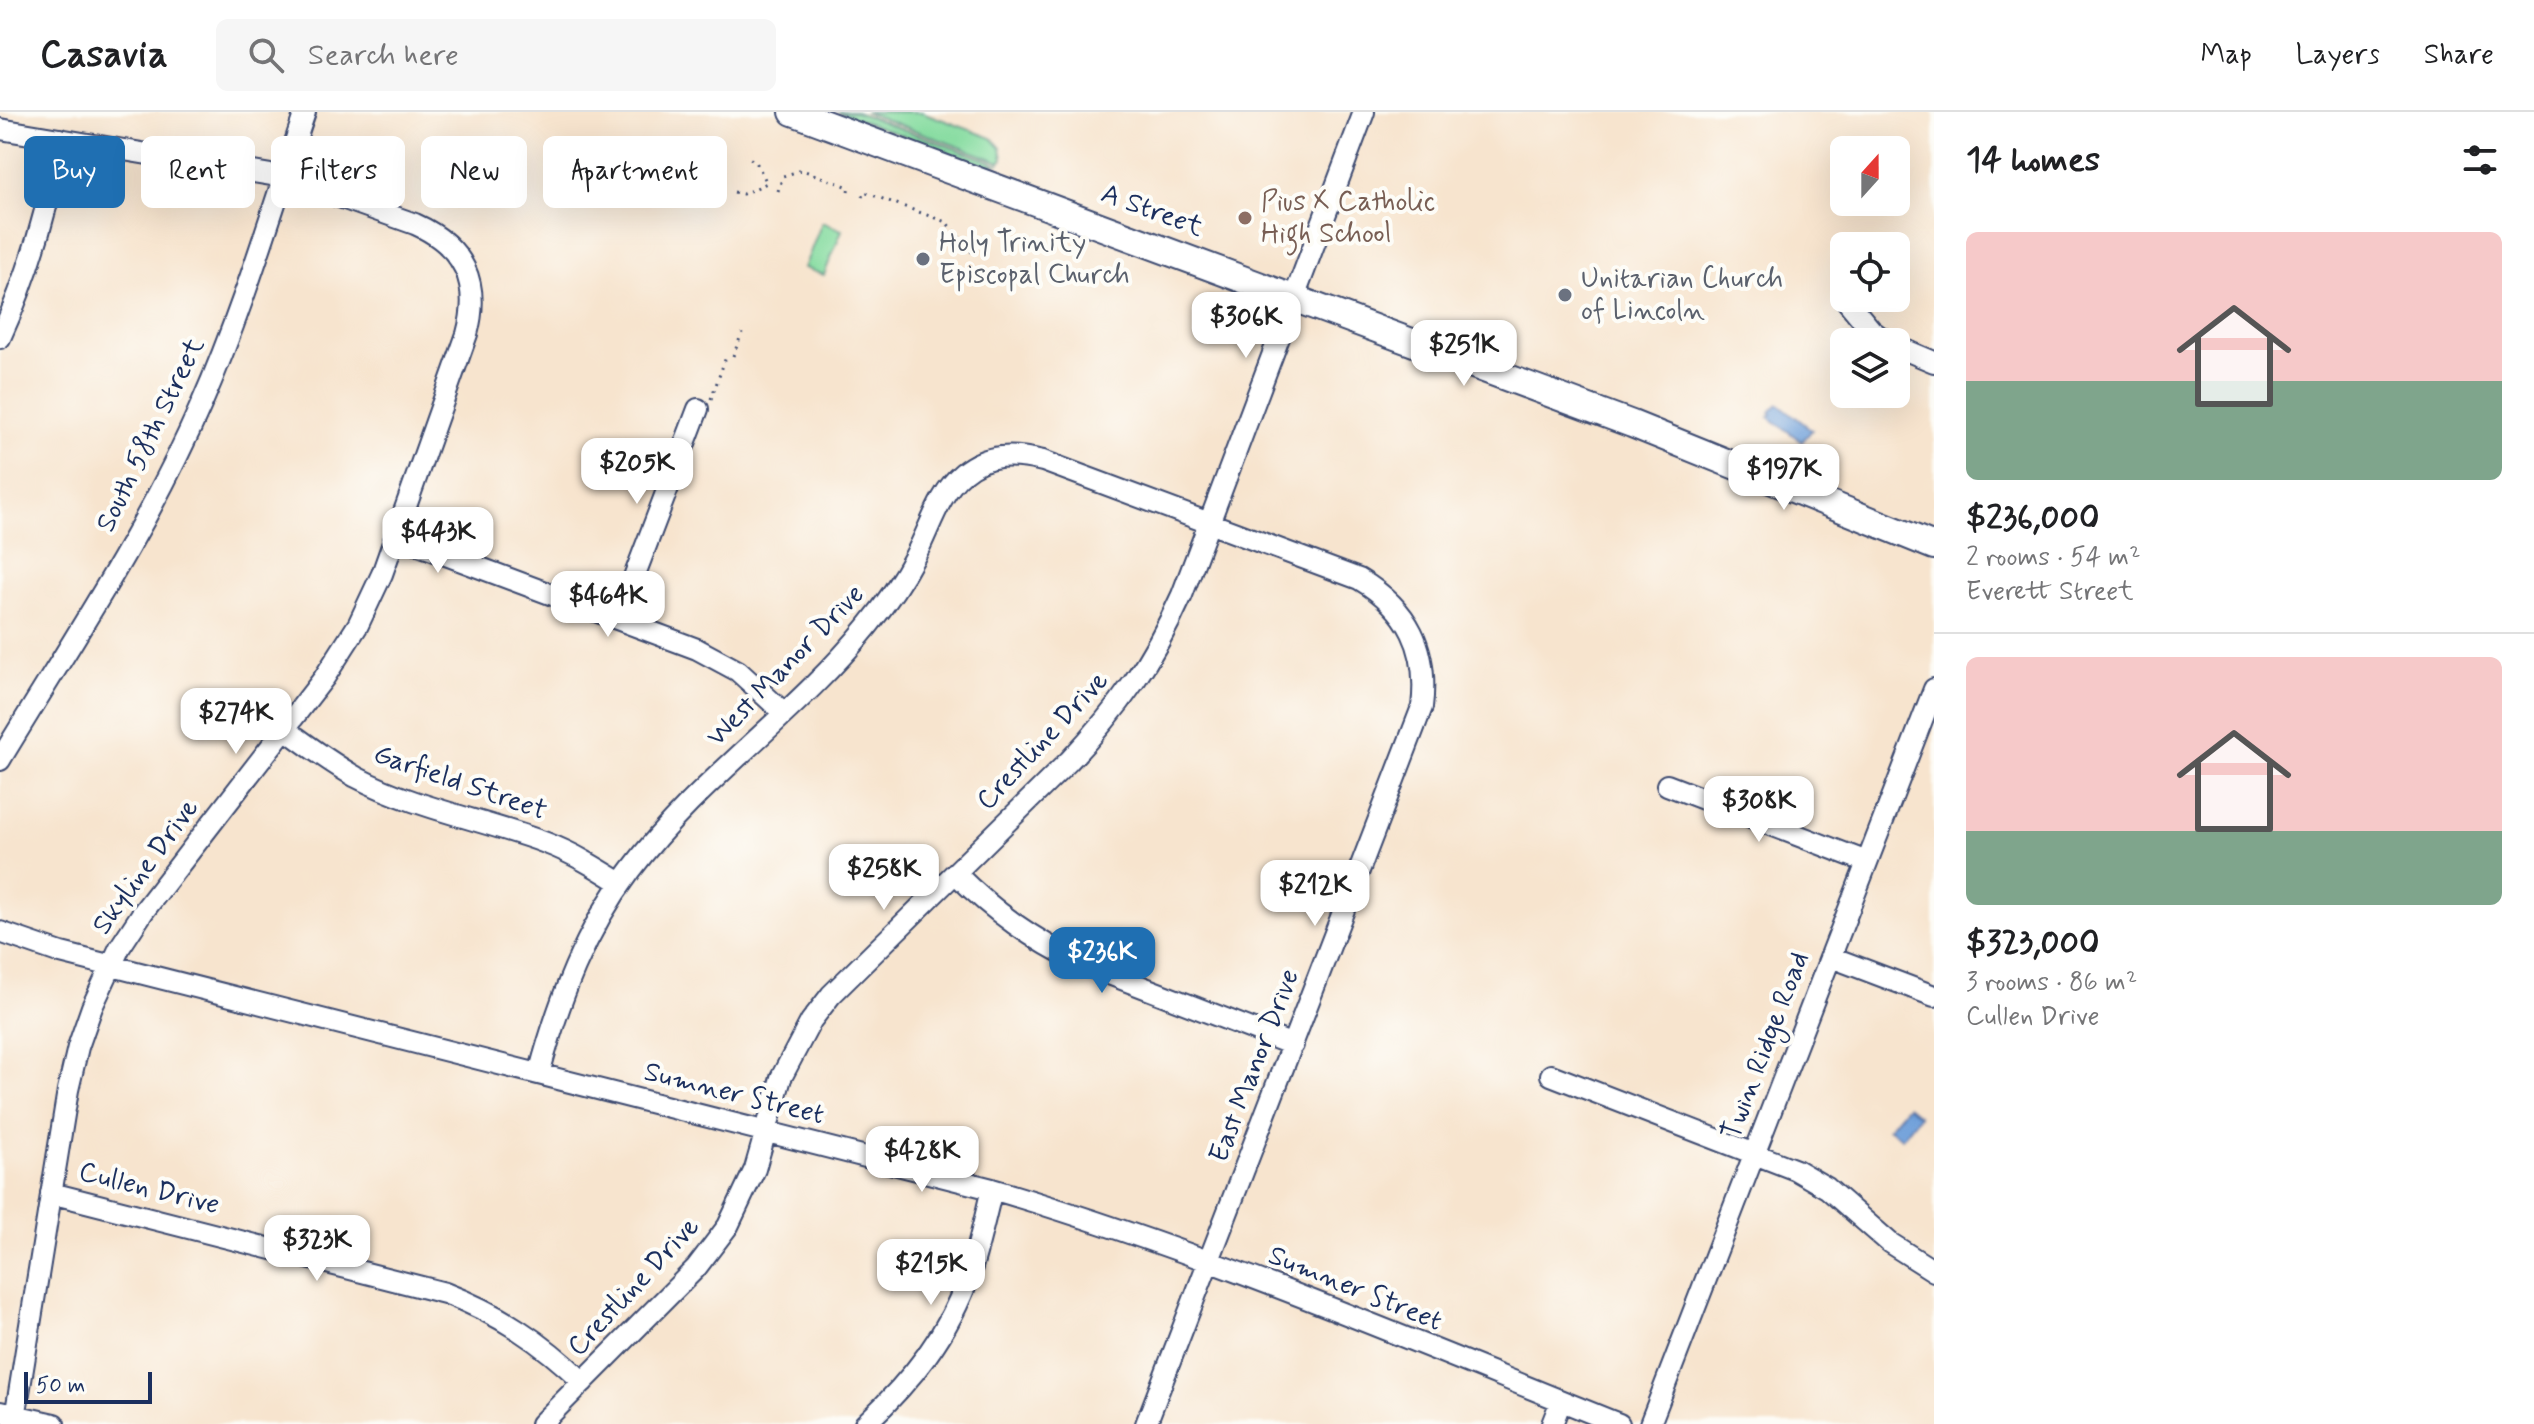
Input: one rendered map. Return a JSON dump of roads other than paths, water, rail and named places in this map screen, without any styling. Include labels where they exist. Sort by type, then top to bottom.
[{"type":"main road","name":"A Street","points":[[793,112],[1652,432],[1934,546]]},
{"type":"street","name":"South 58th Street","points":[[297,136],[305,112]]},
{"type":"street","name":"Crestline Drive","points":[[541,1424],[710,1252],[744,1198],[781,1078],[811,1021],[831,995],[1077,752],[1136,682],[1161,641],[1209,523],[1364,112]]},
{"type":"street","name":"Skyline Drive","points":[[0,129],[43,136]]},
{"type":"street","name":"Skyline Drive","points":[[125,150],[271,175]]},
{"type":"street","points":[[0,338],[34,255],[48,208]]},
{"type":"street","name":"South 58th Street","points":[[0,760],[7,733],[130,546],[166,479],[230,335],[273,208]]},
{"type":"street","name":"Skyline Drive","points":[[10,1417],[78,1047],[92,1007],[110,965],[143,912],[324,678],[358,625],[395,536],[467,334],[472,312],[470,281],[456,252],[427,230],[367,208]]},
{"type":"street","points":[[1856,312],[1869,328]]},
{"type":"street","points":[[1910,352],[1934,362]]},
{"type":"street","points":[[618,619],[702,410]]},
{"type":"street","name":"West Manor Drive","points":[[539,1074],[556,1013],[573,968],[621,883],[664,831],[837,661],[880,611],[911,564],[952,483],[977,463],[1014,455],[1209,523]]},
{"type":"street","name":"East Manor Drive","points":[[1146,1424],[1418,722],[1425,686],[1422,660],[1406,621],[1377,590],[1359,579],[1209,523]]},
{"type":"street","points":[[395,536],[697,649],[725,663],[761,689],[784,713]]},
{"type":"street","name":"Twin Ridge Road","points":[[1650,1424],[1934,689]]},
{"type":"street","name":"Garfield Street","points":[[285,729],[358,778],[547,843],[580,858],[621,883]]},
{"type":"street","points":[[1667,785],[1867,862]]},
{"type":"street","points":[[955,873],[997,912],[1050,948],[1083,964],[1293,1045]]},
{"type":"street","name":"Sumner Street","points":[[0,932],[61,953],[992,1189],[1074,1213],[1209,1261],[1619,1424]]},
{"type":"street","points":[[1831,957],[1934,996]]},
{"type":"street","points":[[1551,1075],[1796,1170],[1827,1188],[1890,1243],[1934,1271]]},
{"type":"street","points":[[865,1424],[917,1371],[939,1340],[971,1270],[992,1189]]},
{"type":"street","name":"Cullen Drive","points":[[51,1193],[445,1293],[480,1306],[512,1323],[539,1341],[583,1382]]},
{"type":"street","points":[[1552,1424],[1561,1401]]},
{"type":"street","points":[[10,1417],[54,1424]]},
{"type":"water","points":[[1779,404],[1812,430],[1802,442],[1769,417]]},
{"type":"water","points":[[1907,1106],[1919,1116],[1902,1138],[1888,1128]]},
{"type":"place","name":"Pius X Catholic High School","points":[[1245,218]]},
{"type":"place","name":"Holy Trinity Episcopal Church","points":[[923,259]]},
{"type":"place","name":"Unitarian Church of Lincoln","points":[[1565,295]]}]
